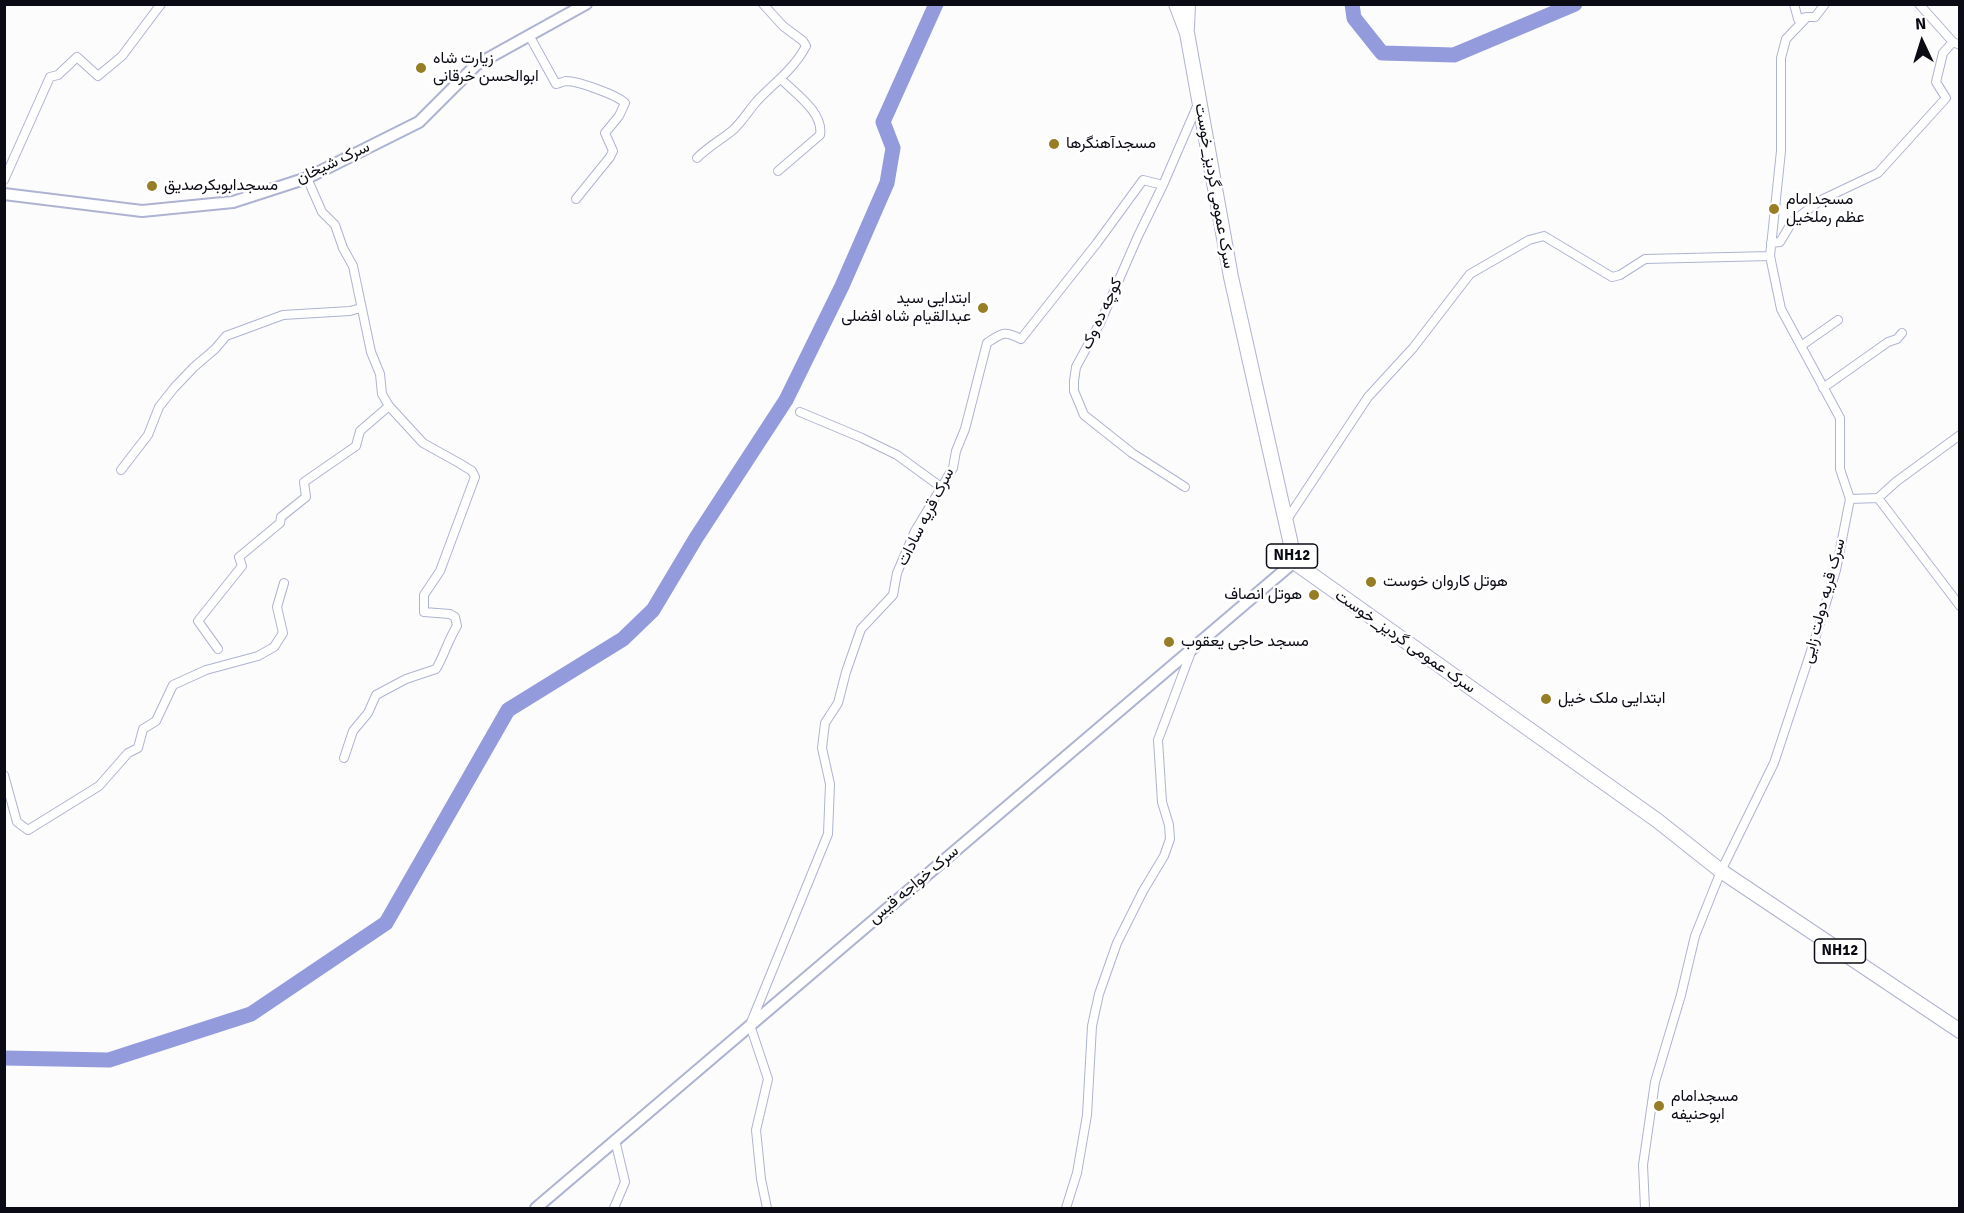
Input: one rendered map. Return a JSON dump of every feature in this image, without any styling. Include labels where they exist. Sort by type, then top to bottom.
[{"type":"highway","name":"سرک عمومی گردیز_خوست","points":[[1176,4],[1187,33],[1231,277],[1294,562],[1658,821],[1721,872],[1959,1031]]},
{"type":"highway","name":"سرک عمومی گردیز_خوست","points":[[1187,33],[1188,4]]},
{"type":"street","points":[[4,180],[50,77],[57,75],[77,57],[98,76],[122,56],[161,4]]},
{"type":"street","name":"سرک شیخان","points":[[4,194],[142,211],[233,202],[307,178],[419,122],[476,65],[586,4]]},
{"type":"street","points":[[697,158],[710,145],[734,129],[758,100],[798,61],[806,46],[763,4]]},
{"type":"street","points":[[1794,4],[1798,19],[1807,17]]},
{"type":"street","name":"سرک قریه دولت زایی","points":[[1645,1209],[1643,1165],[1655,1082],[1681,995],[1695,936],[1721,872],[1774,763],[1836,570],[1850,499],[1840,469],[1840,418],[1781,309],[1770,256],[1781,151],[1781,58],[1786,39],[1807,17],[1815,17],[1825,4]]},
{"type":"street","points":[[1771,243],[1780,242],[1792,222],[1821,200],[1878,173],[1946,98],[1936,82],[1943,53],[1956,44],[1919,4]]},
{"type":"street","points":[[530,37],[556,84],[566,81],[586,86],[620,98],[625,103],[619,116],[605,133],[613,151],[610,157],[576,199]]},
{"type":"street","points":[[778,171],[820,135],[821,131],[818,116],[782,79]]},
{"type":"street","name":"کوچه ده وک","points":[[1185,487],[1132,453],[1084,415],[1074,392],[1076,367],[1101,321],[1199,102]]},
{"type":"street","points":[[307,178],[322,212],[335,225],[352,266],[371,352],[380,374],[382,394],[389,406],[423,443],[472,471],[476,477],[440,571],[423,595],[424,612],[450,614],[454,617],[457,626],[436,669],[406,679],[376,694],[368,713],[353,731],[344,758]]},
{"type":"street","name":"سرک قریه سادات","points":[[750,1025],[828,834],[830,784],[822,748],[825,723],[838,704],[861,629],[893,595],[897,573],[915,531],[953,468],[987,343],[1002,333],[1009,333],[1020,339],[1097,243],[1143,180],[1163,185]]},
{"type":"street","points":[[1286,520],[1368,397],[1413,348],[1470,274],[1529,240],[1544,236],[1612,277],[1620,275],[1645,259],[1770,256]]},
{"type":"street","points":[[121,470],[148,435],[159,407],[174,388],[226,336],[282,315],[350,311],[362,308]]},
{"type":"street","points":[[1801,346],[1838,320]]},
{"type":"street","points":[[1823,388],[1902,333]]},
{"type":"street","points":[[218,649],[198,621],[242,566],[239,557],[306,497],[304,482],[356,446],[360,431],[389,406]]},
{"type":"street","points":[[800,412],[897,455],[941,487]]},
{"type":"street","points":[[1850,499],[1878,498],[1959,435]]},
{"type":"street","points":[[1878,498],[1959,606]]},
{"type":"street","name":"سرک خواجه قیس","points":[[536,1209],[1294,562]]},
{"type":"street","points":[[4,775],[17,822],[28,830],[99,786],[128,753],[138,748],[143,729],[156,721],[174,685],[206,670],[247,660],[274,647],[283,633],[277,607],[284,583]]},
{"type":"street","points":[[1066,1209],[1077,1173],[1087,1115],[1092,1026],[1099,994],[1117,943],[1143,891],[1164,856],[1170,839],[1169,825],[1162,802],[1158,740],[1192,649]]},
{"type":"street","points":[[750,1025],[768,1079],[756,1130],[761,1179],[767,1209]]},
{"type":"street","points":[[614,1209],[625,1182],[615,1140]]},
{"type":"waterway","points":[[4,1058],[109,1060],[251,1014],[386,923],[508,710],[623,639],[653,610],[696,538],[786,400],[842,286],[887,183],[893,148],[883,122],[936,4]]},
{"type":"waterway","points":[[1352,4],[1354,18],[1382,53],[1454,55],[1575,4]]},
{"type":"place","name":"زیارت شاه ابوالحسن خرقانی","points":[[421,68]]},
{"type":"place","name":"مسجدآهنگرها","points":[[1054,144]]},
{"type":"place","name":"مسجدابوبکرصدیق","points":[[152,186]]},
{"type":"place","name":"مسجدامام عظم رملخیل","points":[[1774,209]]},
{"type":"place","name":"ابتدایی سید عبدالقیام شاه افضلی","points":[[983,308]]},
{"type":"place","name":"هوتل کاروان خوست","points":[[1371,582]]},
{"type":"place","name":"هوتل انصاف","points":[[1314,595]]},
{"type":"place","name":"مسجد حاجی یعقوب","points":[[1169,642]]},
{"type":"place","name":"ابتدایی ملک خیل","points":[[1546,699]]},
{"type":"place","name":"مسجدامام ابوحنیفه","points":[[1659,1106]]}]
